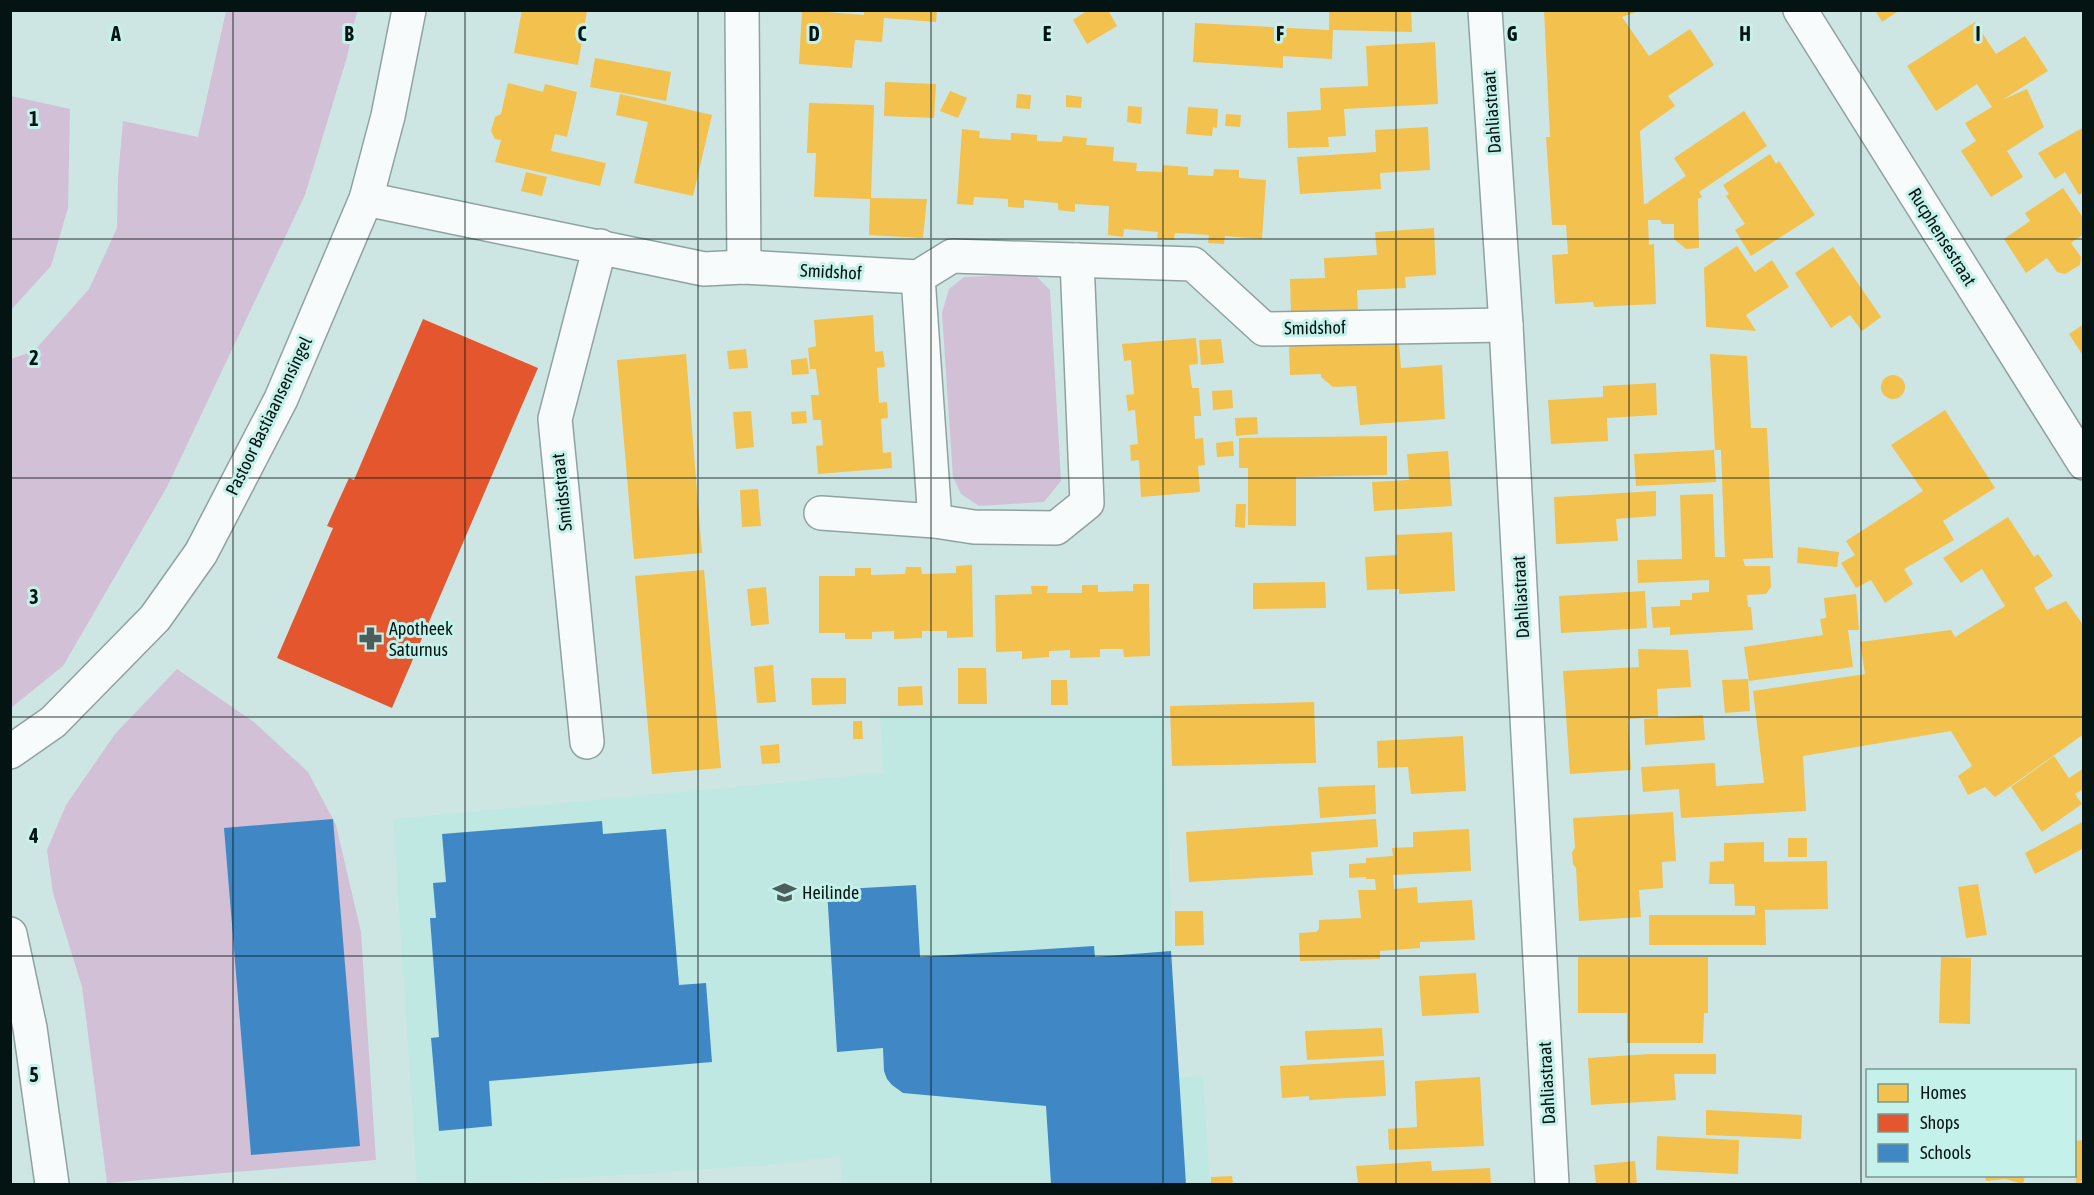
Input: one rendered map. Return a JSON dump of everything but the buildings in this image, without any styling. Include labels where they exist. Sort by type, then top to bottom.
[{"type":"street","name":"Pastoor Bastiaansensingel","points":[[10,752],[53,722],[155,618],[201,553],[281,399],[366,199],[388,116],[409,10]]},
{"type":"street","points":[[366,199],[704,269],[744,267],[742,10]]},
{"type":"street","name":"Dahliastraat","points":[[1485,10],[1506,325],[1552,1185]]},
{"type":"street","name":"Rucphensestraat","points":[[1800,10],[2084,463]]},
{"type":"street","name":"Smidsstraat","points":[[587,742],[555,419],[600,246]]},
{"type":"street","name":"Smidshof","points":[[744,267],[918,277],[952,256],[1193,264],[1264,329],[1506,325]]},
{"type":"street","points":[[821,513],[935,520],[974,527],[1056,528],[1086,503],[1077,260]]},
{"type":"street","points":[[918,277],[935,520]]},
{"type":"street","points":[[12,940],[30,1028],[52,1185]]},
{"type":"shaded area","points":[[226,11],[357,11],[347,57],[305,195],[167,487],[63,666],[11,708],[11,359],[34,351],[89,289],[117,228],[118,177],[123,121],[198,137]]},
{"type":"shaded area","points":[[11,96],[70,109],[68,208],[51,266],[11,310]]},
{"type":"shaded area","points":[[1034,274],[1050,290],[1061,481],[1044,502],[979,506],[961,494],[953,477],[942,313],[949,289],[964,277]]},
{"type":"shaded area","points":[[177,669],[254,722],[308,772],[336,825],[361,932],[376,1160],[107,1183],[82,987],[53,893],[47,850],[66,805],[115,734]]},
{"type":"shaded area","name":"Heilinde","points":[[1164,714],[1173,967],[1171,1077],[1203,1076],[1210,1184],[842,1184],[840,1156],[769,1165],[491,1184],[417,1184],[393,819],[884,773],[880,716]]},
{"type":"place","name":"Apotheek Saturnus","points":[[371,639]]},
{"type":"place","name":"Heilinde","points":[[784,893]]}]
